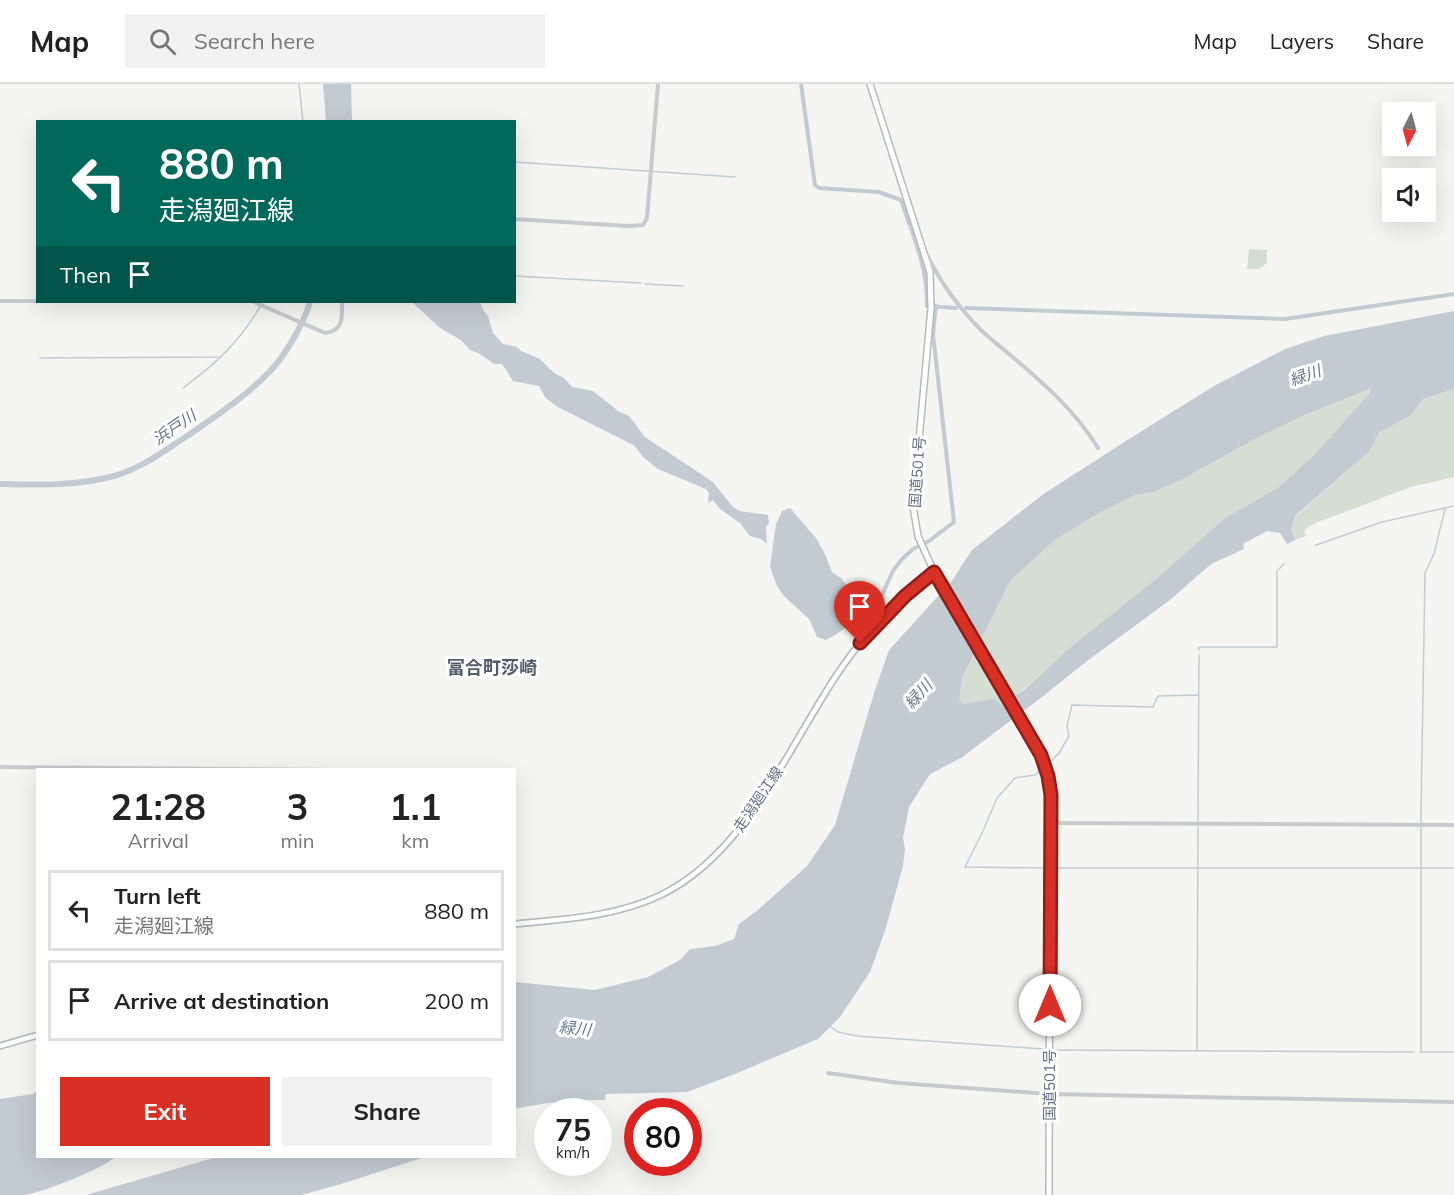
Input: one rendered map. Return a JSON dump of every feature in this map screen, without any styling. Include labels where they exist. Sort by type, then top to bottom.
[{"type":"highway","name":"国道501号","points":[[870,84],[930,272],[931,307],[914,506],[915,525],[928,561],[1041,755],[1050,788],[1049,1195]]},
{"type":"main road","name":"走潟廻江線","points":[[516,924],[575,919],[621,910],[661,895],[701,868],[724,847],[755,808],[840,671],[860,643],[905,596],[935,573]]},
{"type":"main road","points":[[0,1046],[36,1036]]},
{"type":"street","points":[[516,219],[643,225],[647,218],[658,84]]},
{"type":"street","points":[[924,250],[935,273],[963,310],[981,330],[1037,377],[1077,417],[1098,448]]},
{"type":"street","points":[[0,301],[36,301]]},
{"type":"street","points":[[257,303],[316,330],[329,333],[339,328],[342,303]]},
{"type":"street","points":[[0,767],[111,768]]},
{"type":"street","points":[[1051,823],[1454,825]]},
{"type":"street","points":[[828,1073],[898,1083],[1050,1094],[1454,1102]]},
{"type":"shaded area","points":[[1249,249],[1267,250],[1267,263],[1259,269],[1247,269]]},
{"type":"shaded area","points":[[1371,387],[1372,392],[1314,455],[1279,487],[1225,518],[1156,579],[1067,650],[1002,706],[964,704],[958,701],[962,678],[1010,581],[1055,540],[1099,513],[1135,495],[1154,492],[1183,479],[1302,416]]},
{"type":"shaded area","points":[[1454,389],[1454,477],[1411,487],[1313,524],[1304,530],[1306,536],[1295,540],[1291,529],[1296,516],[1369,452],[1379,433],[1411,415],[1423,399]]},
{"type":"water","points":[[323,84],[351,84],[352,120],[326,120]]},
{"type":"water","points":[[413,303],[480,303],[488,316],[493,333],[503,344],[517,347],[540,359],[572,387],[593,391],[618,411],[629,416],[645,437],[713,482],[733,507],[740,511],[768,515],[767,544],[761,539],[750,536],[740,523],[720,509],[713,500],[708,503],[709,493],[706,489],[658,469],[643,457],[635,446],[556,406],[545,397],[539,386],[513,381],[502,364],[494,364],[440,328]]},
{"type":"water","name":"緑川","points":[[1454,311],[1454,389],[1423,399],[1411,415],[1379,433],[1369,452],[1296,515],[1291,529],[1295,540],[1287,544],[1280,533],[1267,531],[1243,544],[1244,549],[1211,564],[1170,600],[961,758],[930,774],[909,807],[903,838],[905,849],[903,866],[885,931],[870,972],[840,1017],[818,1039],[687,1092],[606,1094],[605,1098],[534,1098],[534,1106],[516,1109],[516,982],[595,990],[648,977],[680,960],[690,949],[715,946],[734,939],[739,924],[807,866],[835,825],[889,650],[951,582],[972,550],[1042,495],[1214,386],[1285,349],[1324,336]],"holes":[[[1371,388],[1371,392],[1314,455],[1279,487],[1225,518],[1156,579],[1067,650],[1025,689],[1002,705],[994,699],[964,704],[959,701],[962,678],[1010,581],[1055,540],[1099,513],[1135,495],[1154,492],[1183,479],[1302,416]]]},
{"type":"water","points":[[790,508],[816,538],[832,572],[842,579],[859,606],[856,619],[826,640],[817,637],[809,619],[784,596],[777,586],[770,567],[776,524],[782,511]]},
{"type":"water","points":[[36,1091],[36,1158],[114,1158],[85,1174],[44,1190],[24,1195],[0,1195],[0,1099],[33,1094]]},
{"type":"water","points":[[213,1158],[422,1158],[301,1195],[86,1195]]},
{"type":"waterway","points":[[299,84],[303,120]]},
{"type":"waterway","points":[[801,84],[815,185],[819,188],[879,192],[901,200],[922,265],[927,306],[956,308]]},
{"type":"waterway","points":[[516,162],[735,177]]},
{"type":"waterway","points":[[516,276],[641,283]]},
{"type":"waterway","points":[[645,284],[683,286]]},
{"type":"waterway","points":[[966,308],[1285,319],[1454,294]]},
{"type":"waterway","name":"浜戸川","points":[[0,484],[86,482],[124,473],[154,458],[222,412],[263,378],[289,346],[304,319],[310,303]]},
{"type":"waterway","points":[[879,596],[882,595],[893,571],[902,559],[954,522],[933,334],[936,306]]},
{"type":"waterway","points":[[183,388],[226,352],[260,307]]},
{"type":"waterway","points":[[40,358],[221,357]]},
{"type":"waterway","points":[[1316,545],[1382,522],[1454,506]]},
{"type":"waterway","points":[[1421,1052],[1421,813],[1425,573],[1434,554],[1445,509]]},
{"type":"waterway","points":[[1199,650],[1199,647],[1277,647],[1277,571],[1284,564]]},
{"type":"waterway","points":[[1198,821],[1199,655]]},
{"type":"waterway","points":[[1047,765],[1059,753],[1069,736],[1067,726],[1072,705],[1153,707],[1158,696],[1199,695]]},
{"type":"waterway","points":[[1043,768],[1035,775],[1015,778],[997,798],[965,867],[1047,868]]},
{"type":"waterway","points":[[1197,1050],[1198,826]]},
{"type":"waterway","points":[[1052,868],[1454,868]]},
{"type":"waterway","points":[[831,1027],[838,1032],[857,1036],[1043,1049]]},
{"type":"waterway","points":[[1053,1050],[1413,1052]]},
{"type":"waterway","points":[[1420,1052],[1454,1052]]},
{"type":"district","name":"富合町莎崎","points":[[492,667]]},
{"type":"route","points":[[860,643],[921,580],[934,572],[1041,755],[1051,795],[1050,1005]]}]
